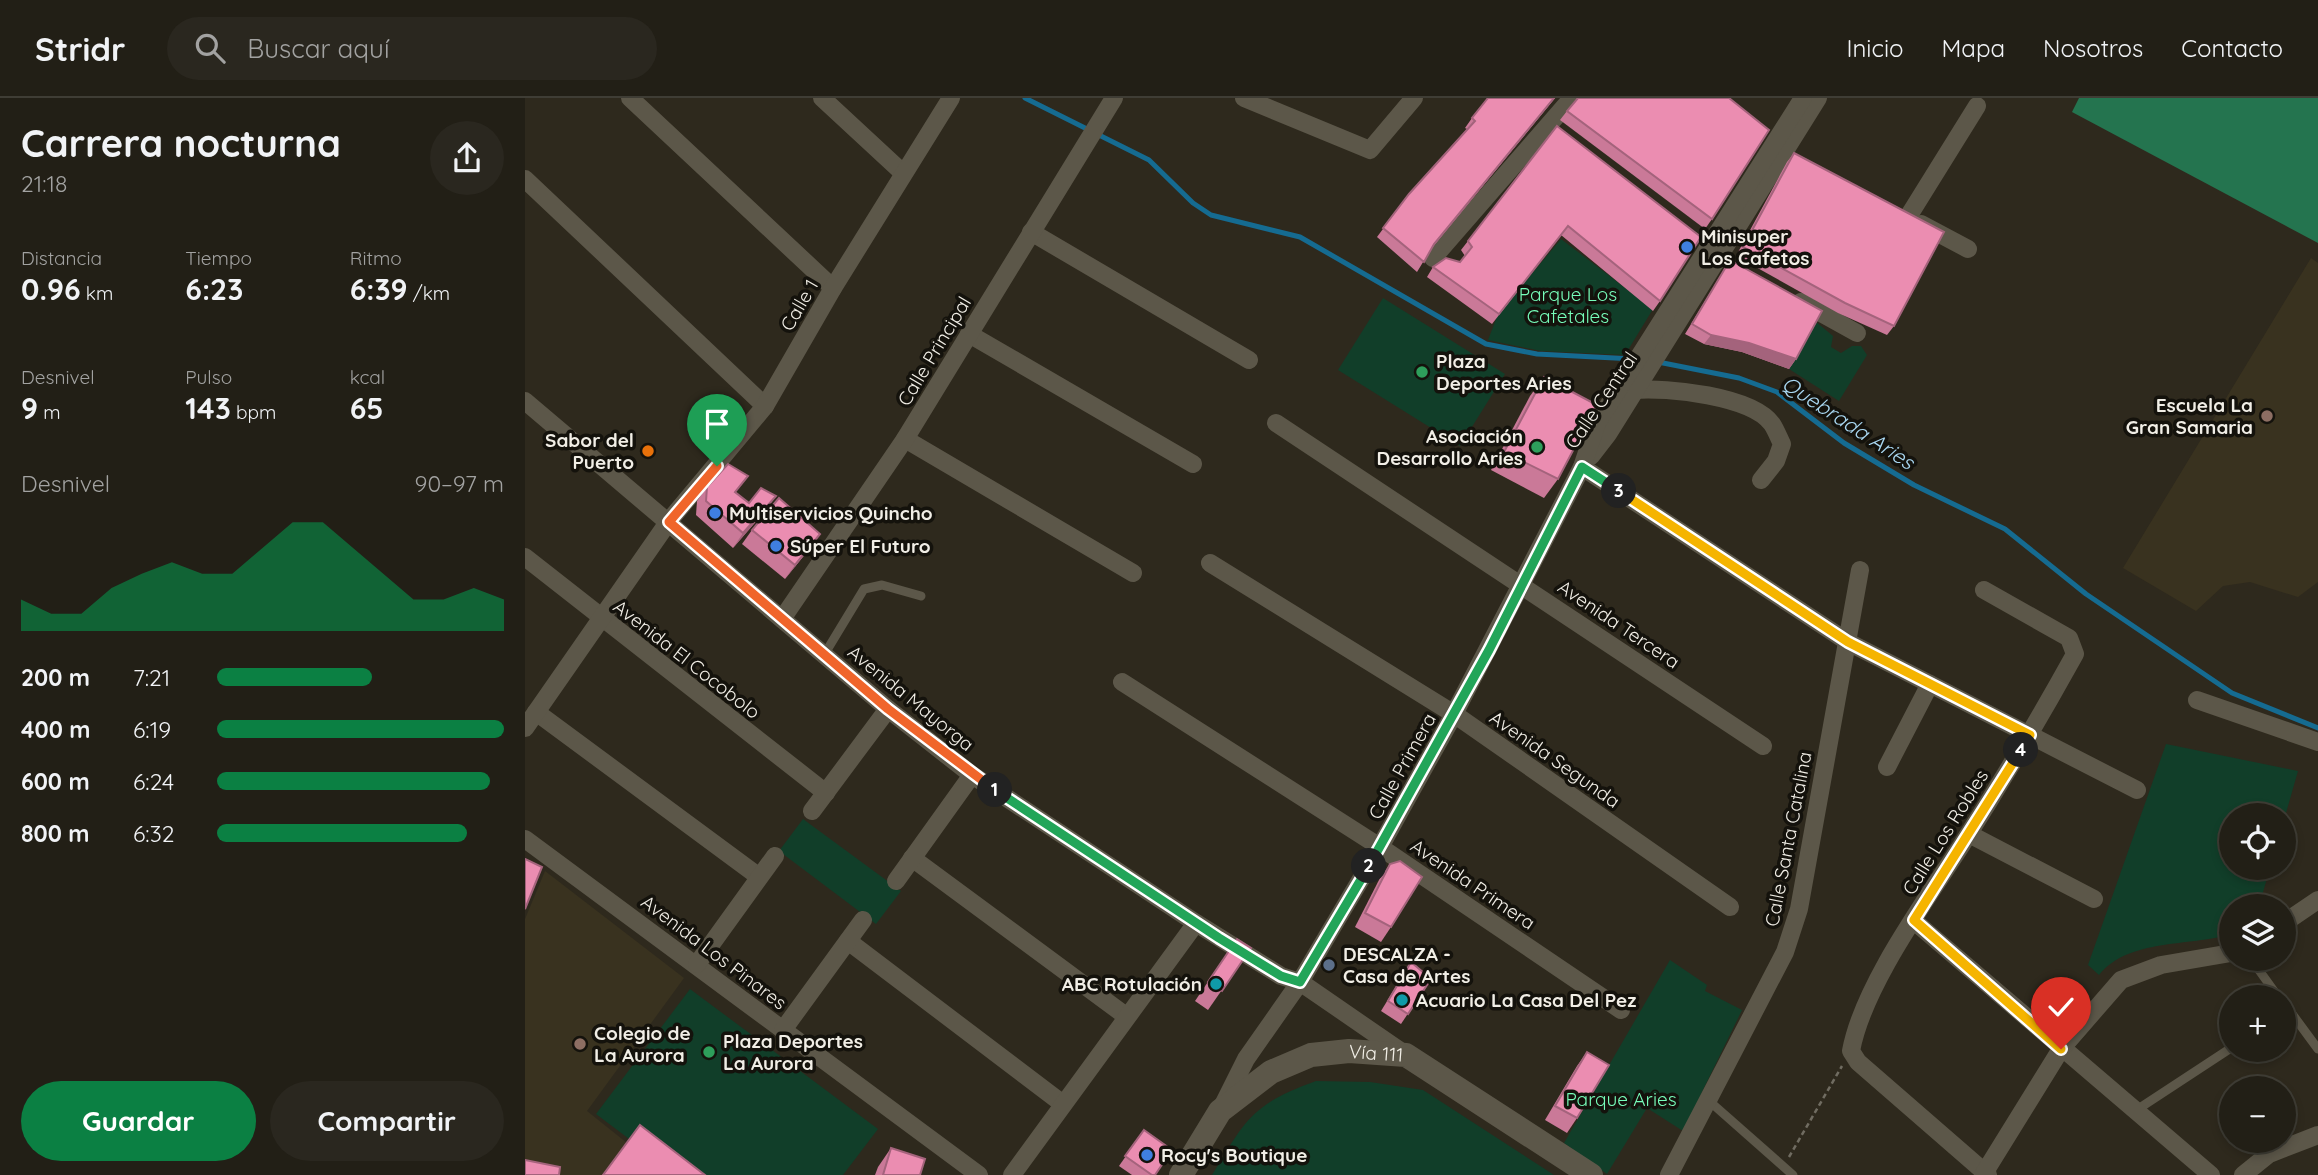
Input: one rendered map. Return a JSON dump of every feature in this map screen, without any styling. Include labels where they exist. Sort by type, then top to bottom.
[{"type":"main road","name":"Vía 111","points":[[1181,1175],[1220,1111],[1271,1072],[1311,1055],[1349,1051],[1406,1055],[1591,1175]]},
{"type":"street","points":[[631,98],[833,288]]},
{"type":"street","points":[[822,98],[903,173]]},
{"type":"street","name":"Calle 1","points":[[525,728],[669,522],[765,406],[833,288],[951,98]]},
{"type":"street","points":[[1251,100],[1370,150],[1414,98]]},
{"type":"street","points":[[1433,258],[1557,126],[1572,98]]},
{"type":"street","name":"Calle Central","points":[[1582,467],[1597,423],[1638,371],[1715,250],[1777,137],[1803,98]]},
{"type":"street","name":"Calle Central","points":[[1777,137],[1818,98]]},
{"type":"street","name":"Calle Principal","points":[[782,619],[905,439],[1112,100]]},
{"type":"street","points":[[1968,248],[1903,214],[1977,106]]},
{"type":"street","points":[[1777,137],[1804,158]]},
{"type":"street","points":[[525,179],[765,406]]},
{"type":"street","points":[[1031,232],[1249,360]]},
{"type":"street","points":[[1692,232],[1738,267]]},
{"type":"street","points":[[1786,293],[1857,333]]},
{"type":"street","points":[[969,334],[1193,464]]},
{"type":"street","name":"Calle Central","points":[[1582,467],[1608,434],[1634,390],[1638,371]]},
{"type":"street","points":[[1634,390],[1681,391],[1719,398],[1756,411],[1772,423],[1782,444],[1776,461],[1761,480]]},
{"type":"street","name":"Avenida Mayorga","points":[[525,401],[888,709],[972,775],[1196,923],[1281,976],[1300,982],[1406,1055]]},
{"type":"street","name":"Avenida Tercera","points":[[1276,423],[1763,746]]},
{"type":"street","points":[[905,439],[1133,572]]},
{"type":"street","points":[[1582,467],[1848,642],[2137,790]]},
{"type":"street","name":"Calle Primera","points":[[1220,1111],[1246,1059],[1300,982],[1380,847],[1523,585],[1582,467]]},
{"type":"street","name":"Avenida El Cocobolo","points":[[525,557],[601,620],[826,793]]},
{"type":"street","name":"Avenida Segunda","points":[[1210,563],[1454,714],[1730,907]]},
{"type":"street","name":"Calle Santa Catalina","points":[[1669,1175],[1785,951],[1799,909],[1860,570]]},
{"type":"street","name":"Calle Los Robles","points":[[1850,1051],[1854,1034],[1878,983],[1914,920],[2030,735],[2075,654],[2069,638],[1984,590]]},
{"type":"street","name":"Avenida Primera","points":[[1122,682],[1380,847],[1621,1010]]},
{"type":"street","points":[[1887,767],[1930,684]]},
{"type":"street","points":[[2197,700],[2318,742]]},
{"type":"street","points":[[813,811],[888,709]]},
{"type":"street","points":[[536,712],[758,876]]},
{"type":"street","points":[[896,881],[972,775]]},
{"type":"street","points":[[1969,834],[2094,899]]},
{"type":"street","name":"Avenida Los Pinares","points":[[525,839],[979,1175]]},
{"type":"street","points":[[697,964],[775,856]]},
{"type":"street","points":[[912,858],[1126,1016]]},
{"type":"street","points":[[2296,915],[2318,900]]},
{"type":"street","points":[[783,1030],[863,920]]},
{"type":"street","points":[[1914,920],[2133,1111],[2211,1175]]},
{"type":"street","points":[[1012,1175],[1196,923]]},
{"type":"street","points":[[848,941],[1063,1104]]},
{"type":"street","points":[[1850,1051],[1858,1062],[1985,1174],[2061,1049],[2121,980],[2161,965],[2219,955]]},
{"type":"street","points":[[2243,1175],[2269,1154],[2318,1135]]},
{"type":"lane","points":[[824,655],[865,589],[882,585],[921,596]]},
{"type":"lane","points":[[2296,1022],[2318,1049]]},
{"type":"lane","points":[[2133,1111],[2219,1056]]},
{"type":"lane","points":[[1708,1100],[1793,1175]]},
{"type":"path","points":[[1784,1167],[1850,1051]]},
{"type":"shaded area","name":"Escuela La Gran Samaria","points":[[2311,258],[2318,263],[2318,582],[2298,597],[2250,582],[2223,586],[2196,611],[2123,568]]},
{"type":"shaded area","name":"Colegio de La Aurora","points":[[545,871],[684,978],[587,1111],[627,1143],[604,1175],[525,1175],[525,919]]},
{"type":"green space","points":[[2079,98],[2318,98],[2318,243],[2072,112]]},
{"type":"green space","name":"Parque Los Cafetales","points":[[1561,239],[1653,309],[1625,355],[1541,351],[1488,340],[1498,314]]},
{"type":"green space","name":"Plaza Deportes Aries","points":[[1383,298],[1505,374],[1460,446],[1338,370]]},
{"type":"green space","points":[[1815,321],[1833,336],[1831,347],[1841,353],[1852,346],[1861,346],[1867,355],[1839,401],[1789,369]]},
{"type":"green space","points":[[2166,744],[2298,771],[2289,803],[2219,803],[2219,880],[2267,880],[2262,894],[2219,894],[2219,937],[2143,949],[2112,963],[2099,975],[2088,965]]},
{"type":"green space","points":[[803,819],[901,891],[876,924],[779,851]]},
{"type":"green space","name":"Parque Aries","points":[[1670,960],[1707,985],[1705,991],[1742,1010],[1683,1131],[1647,1108],[1607,1174],[1564,1143]]},
{"type":"green space","name":"Plaza Deportes La Aurora","points":[[690,989],[878,1129],[843,1175],[677,1175],[596,1114]]},
{"type":"green space","points":[[1316,1081],[1370,1082],[1423,1090],[1554,1175],[1212,1175],[1243,1127],[1264,1106]]},
{"type":"building","points":[[1488,98],[1554,98],[1434,244],[1424,262],[1383,228],[1409,194],[1475,121],[1472,118]]},
{"type":"building","points":[[1578,98],[1729,98],[1769,130],[1712,219],[1567,111]]},
{"type":"building","points":[[1557,126],[1701,237],[1660,301],[1568,226],[1499,314],[1433,267],[1446,258],[1460,262],[1472,247],[1468,241]]},
{"type":"building","points":[[1794,153],[1944,232],[1894,326],[1845,303],[1743,247]]},
{"type":"building","points":[[1730,260],[1822,311],[1796,359],[1749,343],[1711,335],[1692,324]]},
{"type":"building","name":"Asociación Desarrollo Aries","points":[[1544,377],[1597,405],[1558,479],[1504,452]]},
{"type":"building","points":[[728,464],[748,476],[735,492],[749,503],[761,488],[776,496],[743,533],[706,501],[707,487]]},
{"type":"building","points":[[779,498],[820,534],[795,565],[752,530]]},
{"type":"building","points":[[525,859],[542,867],[525,909]]},
{"type":"building","points":[[1400,861],[1422,877],[1391,927],[1365,913],[1390,864]]},
{"type":"building","points":[[1237,939],[1251,948],[1222,991],[1208,982]]},
{"type":"building","name":"Acuario La Casa Del Pez","points":[[1411,962],[1431,979],[1408,1014],[1388,1001]]},
{"type":"building","points":[[1587,1052],[1609,1065],[1577,1118],[1555,1106]]},
{"type":"building","points":[[640,1125],[705,1175],[603,1175]]},
{"type":"building","points":[[1144,1130],[1172,1150],[1155,1175],[1125,1156]]},
{"type":"building","points":[[891,1148],[925,1159],[920,1175],[883,1175]]},
{"type":"building","points":[[525,1160],[560,1167],[559,1175],[525,1175]]},
{"type":"waterway","name":"Quebrada Aries","points":[[1025,98],[1149,160],[1193,203],[1211,215],[1300,237],[1486,344],[1537,354],[1634,359]]},
{"type":"waterway","name":"Quebrada Aries","points":[[1658,362],[1739,378],[1777,392],[1844,443],[1914,485],[2005,529],[2086,594],[2232,693],[2318,728]]},
{"type":"place","name":"Minisuper Los Cafetos","points":[[1687,247]]},
{"type":"place","name":"Plaza Deportes Aries","points":[[1422,372]]},
{"type":"place","name":"Escuela La Gran Samaria","points":[[2267,416]]},
{"type":"place","name":"Asociación Desarrollo Aries","points":[[1537,447]]},
{"type":"place","name":"Sabor del Puerto","points":[[648,451]]},
{"type":"place","name":"Multiservicios Quincho","points":[[715,513]]},
{"type":"place","name":"Súper El Futuro","points":[[776,546]]},
{"type":"place","name":"DESCALZA - Casa de Artes","points":[[1329,965]]},
{"type":"place","name":"ABC Rotulación","points":[[1216,984]]},
{"type":"place","name":"Acuario La Casa Del Pez","points":[[1402,1000]]},
{"type":"place","name":"Colegio de La Aurora","points":[[580,1044]]},
{"type":"place","name":"Plaza Deportes La Aurora","points":[[709,1052]]},
{"type":"place","name":"Rocy's Boutique","points":[[1147,1155]]},
{"type":"route","points":[[717,466],[669,522],[888,709],[972,775],[1219,938],[1281,976],[1300,982],[1380,847],[1454,714],[1582,467],[1848,642],[2030,735],[1914,920],[2061,1049]]}]
